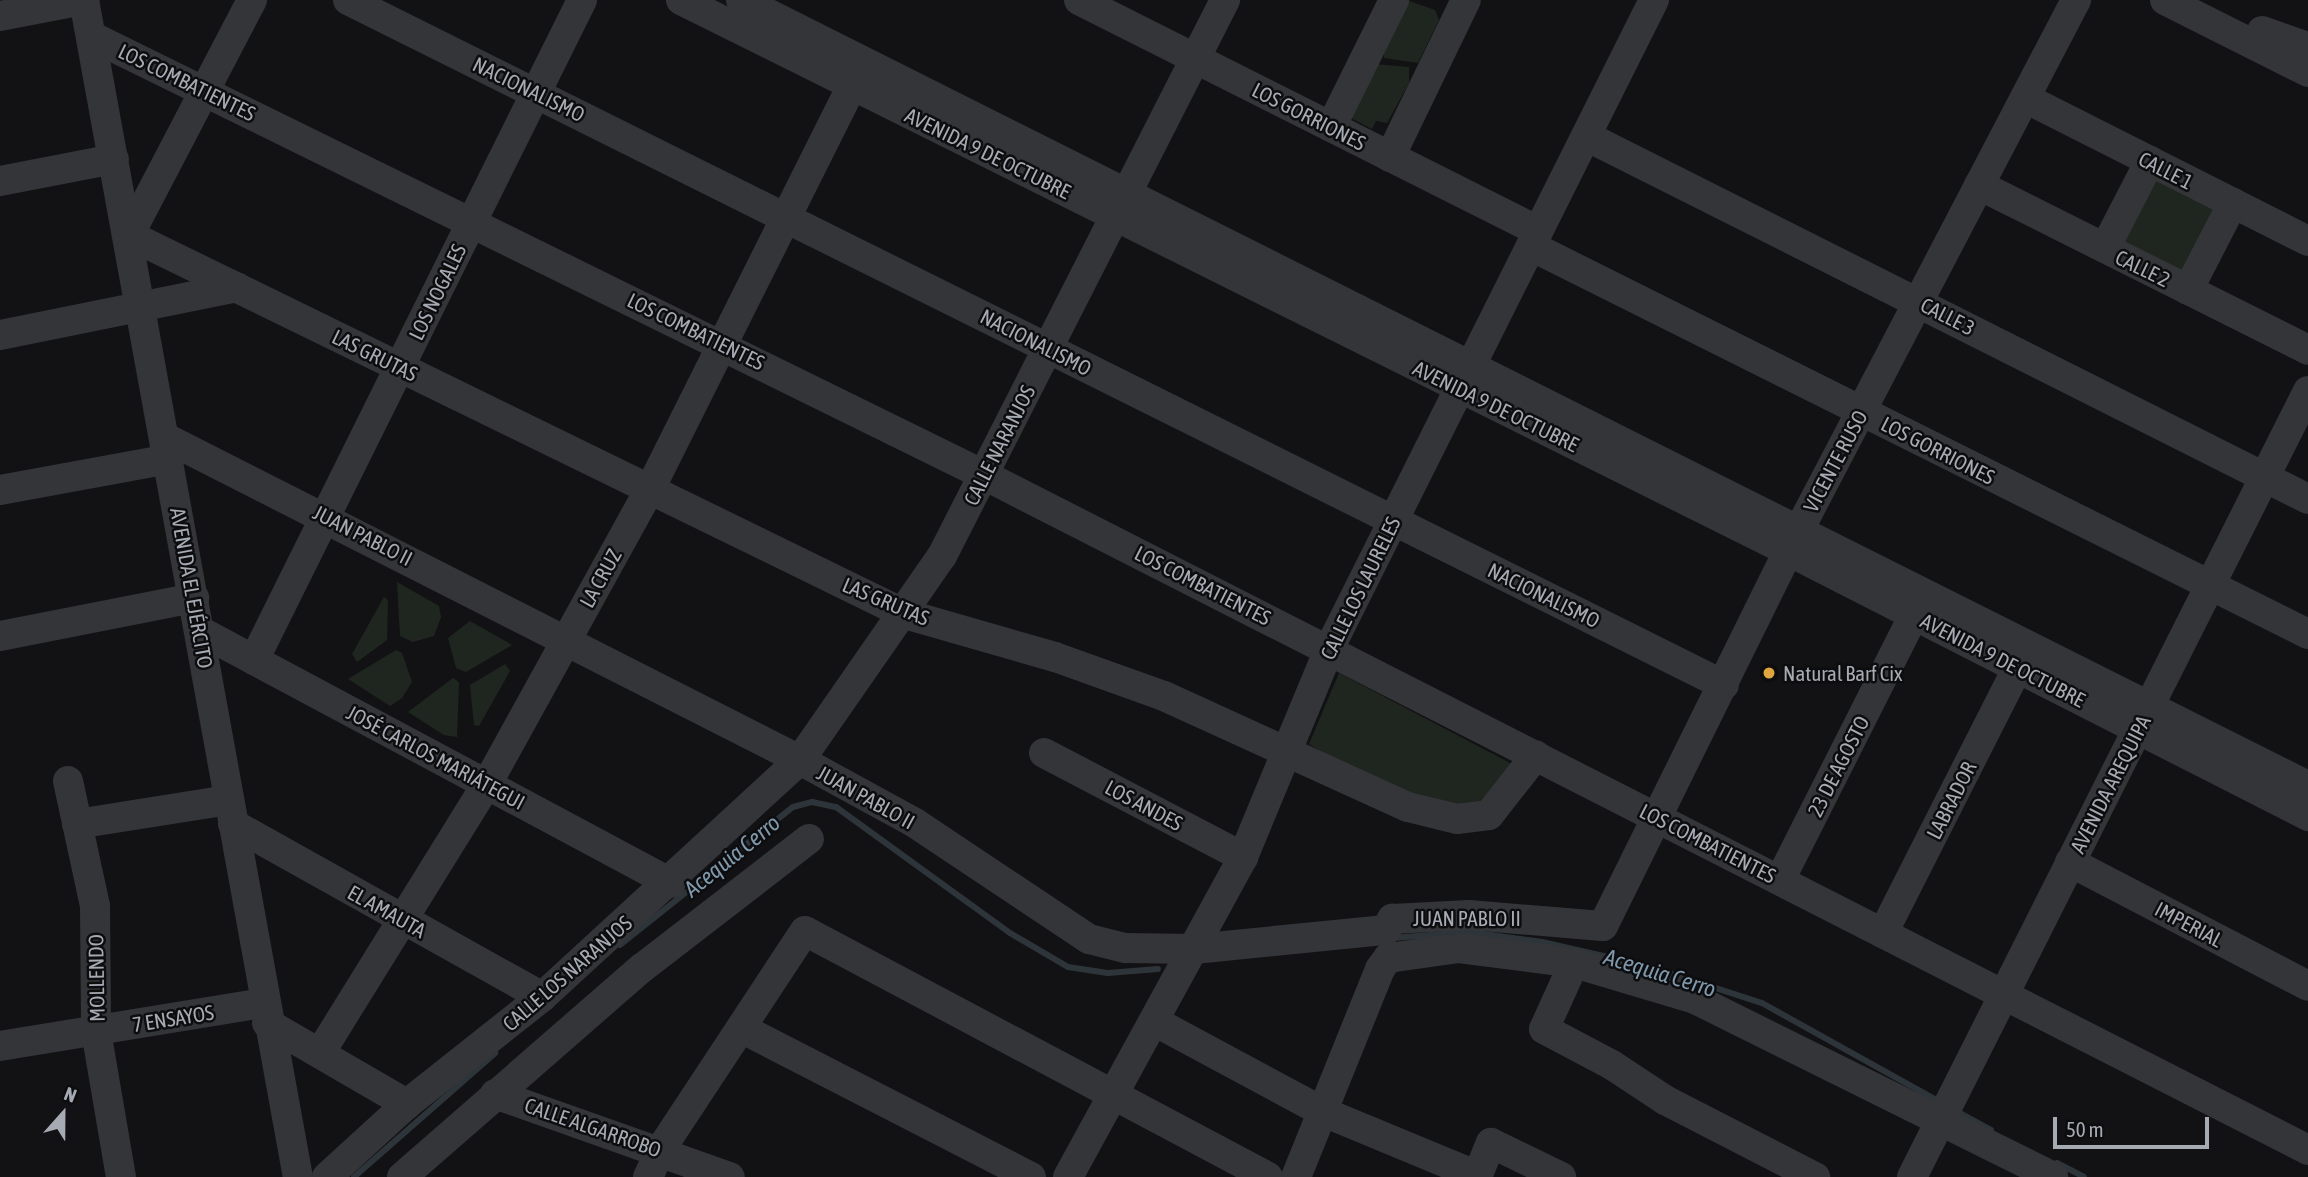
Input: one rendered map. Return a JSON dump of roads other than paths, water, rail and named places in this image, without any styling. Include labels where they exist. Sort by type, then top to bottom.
[{"type":"street","points":[[0,16],[84,0]]},
{"type":"street","name":"AVENIDA EL EJÉRCITO","points":[[84,0],[200,631],[265,1013],[298,1177]]},
{"type":"street","points":[[129,235],[252,0]]},
{"type":"street","name":"NACIONALISMO","points":[[348,0],[787,215],[1724,685]]},
{"type":"street","name":"LOS NOGALES","points":[[254,660],[582,0]]},
{"type":"street","name":"AVENIDA 9 DE OCTUBRE","points":[[681,0],[852,86],[1121,205]]},
{"type":"street","name":"AVENIDA 9 DE OCTUBRE","points":[[741,0],[1121,205],[1794,540],[2143,718],[2308,816]]},
{"type":"street","name":"LOS GORRIONES","points":[[1079,0],[1390,157],[1535,238],[1861,411],[2308,634]]},
{"type":"street","name":"CALLE NARANJOS","points":[[800,760],[905,614],[942,556],[1225,0]]},
{"type":"street","points":[[1331,127],[1394,0]]},
{"type":"street","points":[[1390,157],[1466,0]]},
{"type":"street","name":"CALLE LOS LAURELES","points":[[1068,1177],[1243,857],[1329,649],[1654,0]]},
{"type":"street","name":"VICENTE RUSO","points":[[1603,926],[1659,818],[1794,540],[2076,0]]},
{"type":"street","points":[[2165,0],[2308,47]]},
{"type":"street","points":[[2165,0],[2308,72]]},
{"type":"street","name":"LOS COMBATIENTES","points":[[91,36],[472,220],[984,475],[2308,1150]]},
{"type":"street","name":"LA CRUZ","points":[[320,1053],[405,920],[486,784],[650,489],[852,86]]},
{"type":"street","name":"CALLE 1","points":[[2025,98],[2308,241]]},
{"type":"street","name":"CALLE 3","points":[[1586,136],[1919,301],[2308,499]]},
{"type":"street","points":[[0,181],[114,159]]},
{"type":"street","points":[[2105,248],[2150,161]]},
{"type":"street","name":"CALLE 2","points":[[1979,185],[2308,350]]},
{"type":"street","points":[[2188,290],[2233,203]]},
{"type":"street","name":"LAS GRUTAS","points":[[129,235],[905,614],[1055,657],[1164,696],[1408,807],[1457,819],[1489,815],[1536,755]]},
{"type":"street","points":[[0,335],[237,287]]},
{"type":"street","name":"AVENIDA AREQUIPA","points":[[1912,1177],[2308,391]]},
{"type":"street","points":[[0,490],[167,448]]},
{"type":"street","name":"JUAN PABLO II","points":[[167,448],[326,515],[565,641],[800,760],[915,823],[1089,939],[1187,961],[1386,930],[1392,919],[1518,916],[1603,926]]},
{"type":"street","name":"AVENIDA 9 DE OCTUBRE","points":[[1794,540],[1914,615],[2018,667],[2308,786]]},
{"type":"street","points":[[0,636],[194,598]]},
{"type":"street","name":"23 DE AGOSTO","points":[[1780,880],[1914,615]]},
{"type":"street","name":"JOSÉ CARLOS MARIÁTEGUI","points":[[200,631],[671,883]]},
{"type":"street","name":"LABRADOR","points":[[1883,933],[2018,667]]},
{"type":"street","name":"LOS ANDES","points":[[1044,753],[1243,857]]},
{"type":"street","name":"CALLE LOS NARANJOS","points":[[327,1177],[407,1104],[542,997],[671,883],[800,760]]},
{"type":"street","name":"MOLLENDO","points":[[68,781],[95,906],[96,1031],[121,1177]]},
{"type":"street","points":[[77,824],[231,812]]},
{"type":"street","name":"EL AMAUTA","points":[[231,812],[405,920],[542,997]]},
{"type":"street","points":[[403,1177],[642,968],[809,839]]},
{"type":"street","name":"IMPERIAL","points":[[2070,862],[2308,986]]},
{"type":"street","points":[[648,1177],[661,1149],[805,931],[1268,1177]]},
{"type":"street","points":[[1296,1177],[1321,1111],[1388,958],[1459,948],[1574,962],[1718,1009],[1947,1106],[2053,1177]]},
{"type":"street","points":[[1574,962],[1544,1029],[1612,1065],[1665,1100],[1815,1177]]},
{"type":"street","points":[[265,1013],[320,1053],[407,1104]]},
{"type":"street","name":"7 ENSAYOS","points":[[0,1046],[96,1031],[265,1013]]},
{"type":"street","points":[[1154,1021],[1321,1111],[1477,1176],[1491,1143],[1561,1177]]},
{"type":"street","points":[[741,1028],[1031,1177]]},
{"type":"street","name":"CALLE ALGARROBO","points":[[495,1094],[661,1149],[730,1177]]},
{"type":"waterway","name":"Acequia Cerro","points":[[620,945],[793,807],[812,802],[836,807],[1010,933],[1068,967],[1108,973],[1158,969]]},
{"type":"waterway","name":"Acequia Cerro","points":[[1393,938],[1468,932],[1542,942],[1648,966],[1762,1003],[1942,1103]]},
{"type":"waterway","name":"Acequia Cerro","points":[[354,1177],[495,1053]]},
{"type":"waterway","name":"Acequia Cerro","points":[[1954,1110],[1991,1130]]},
{"type":"waterway","name":"Acequia Cerro","points":[[2057,1163],[2084,1177]]},
{"type":"place","name":"Natural Barf Cix","points":[[1769,673]]}]
